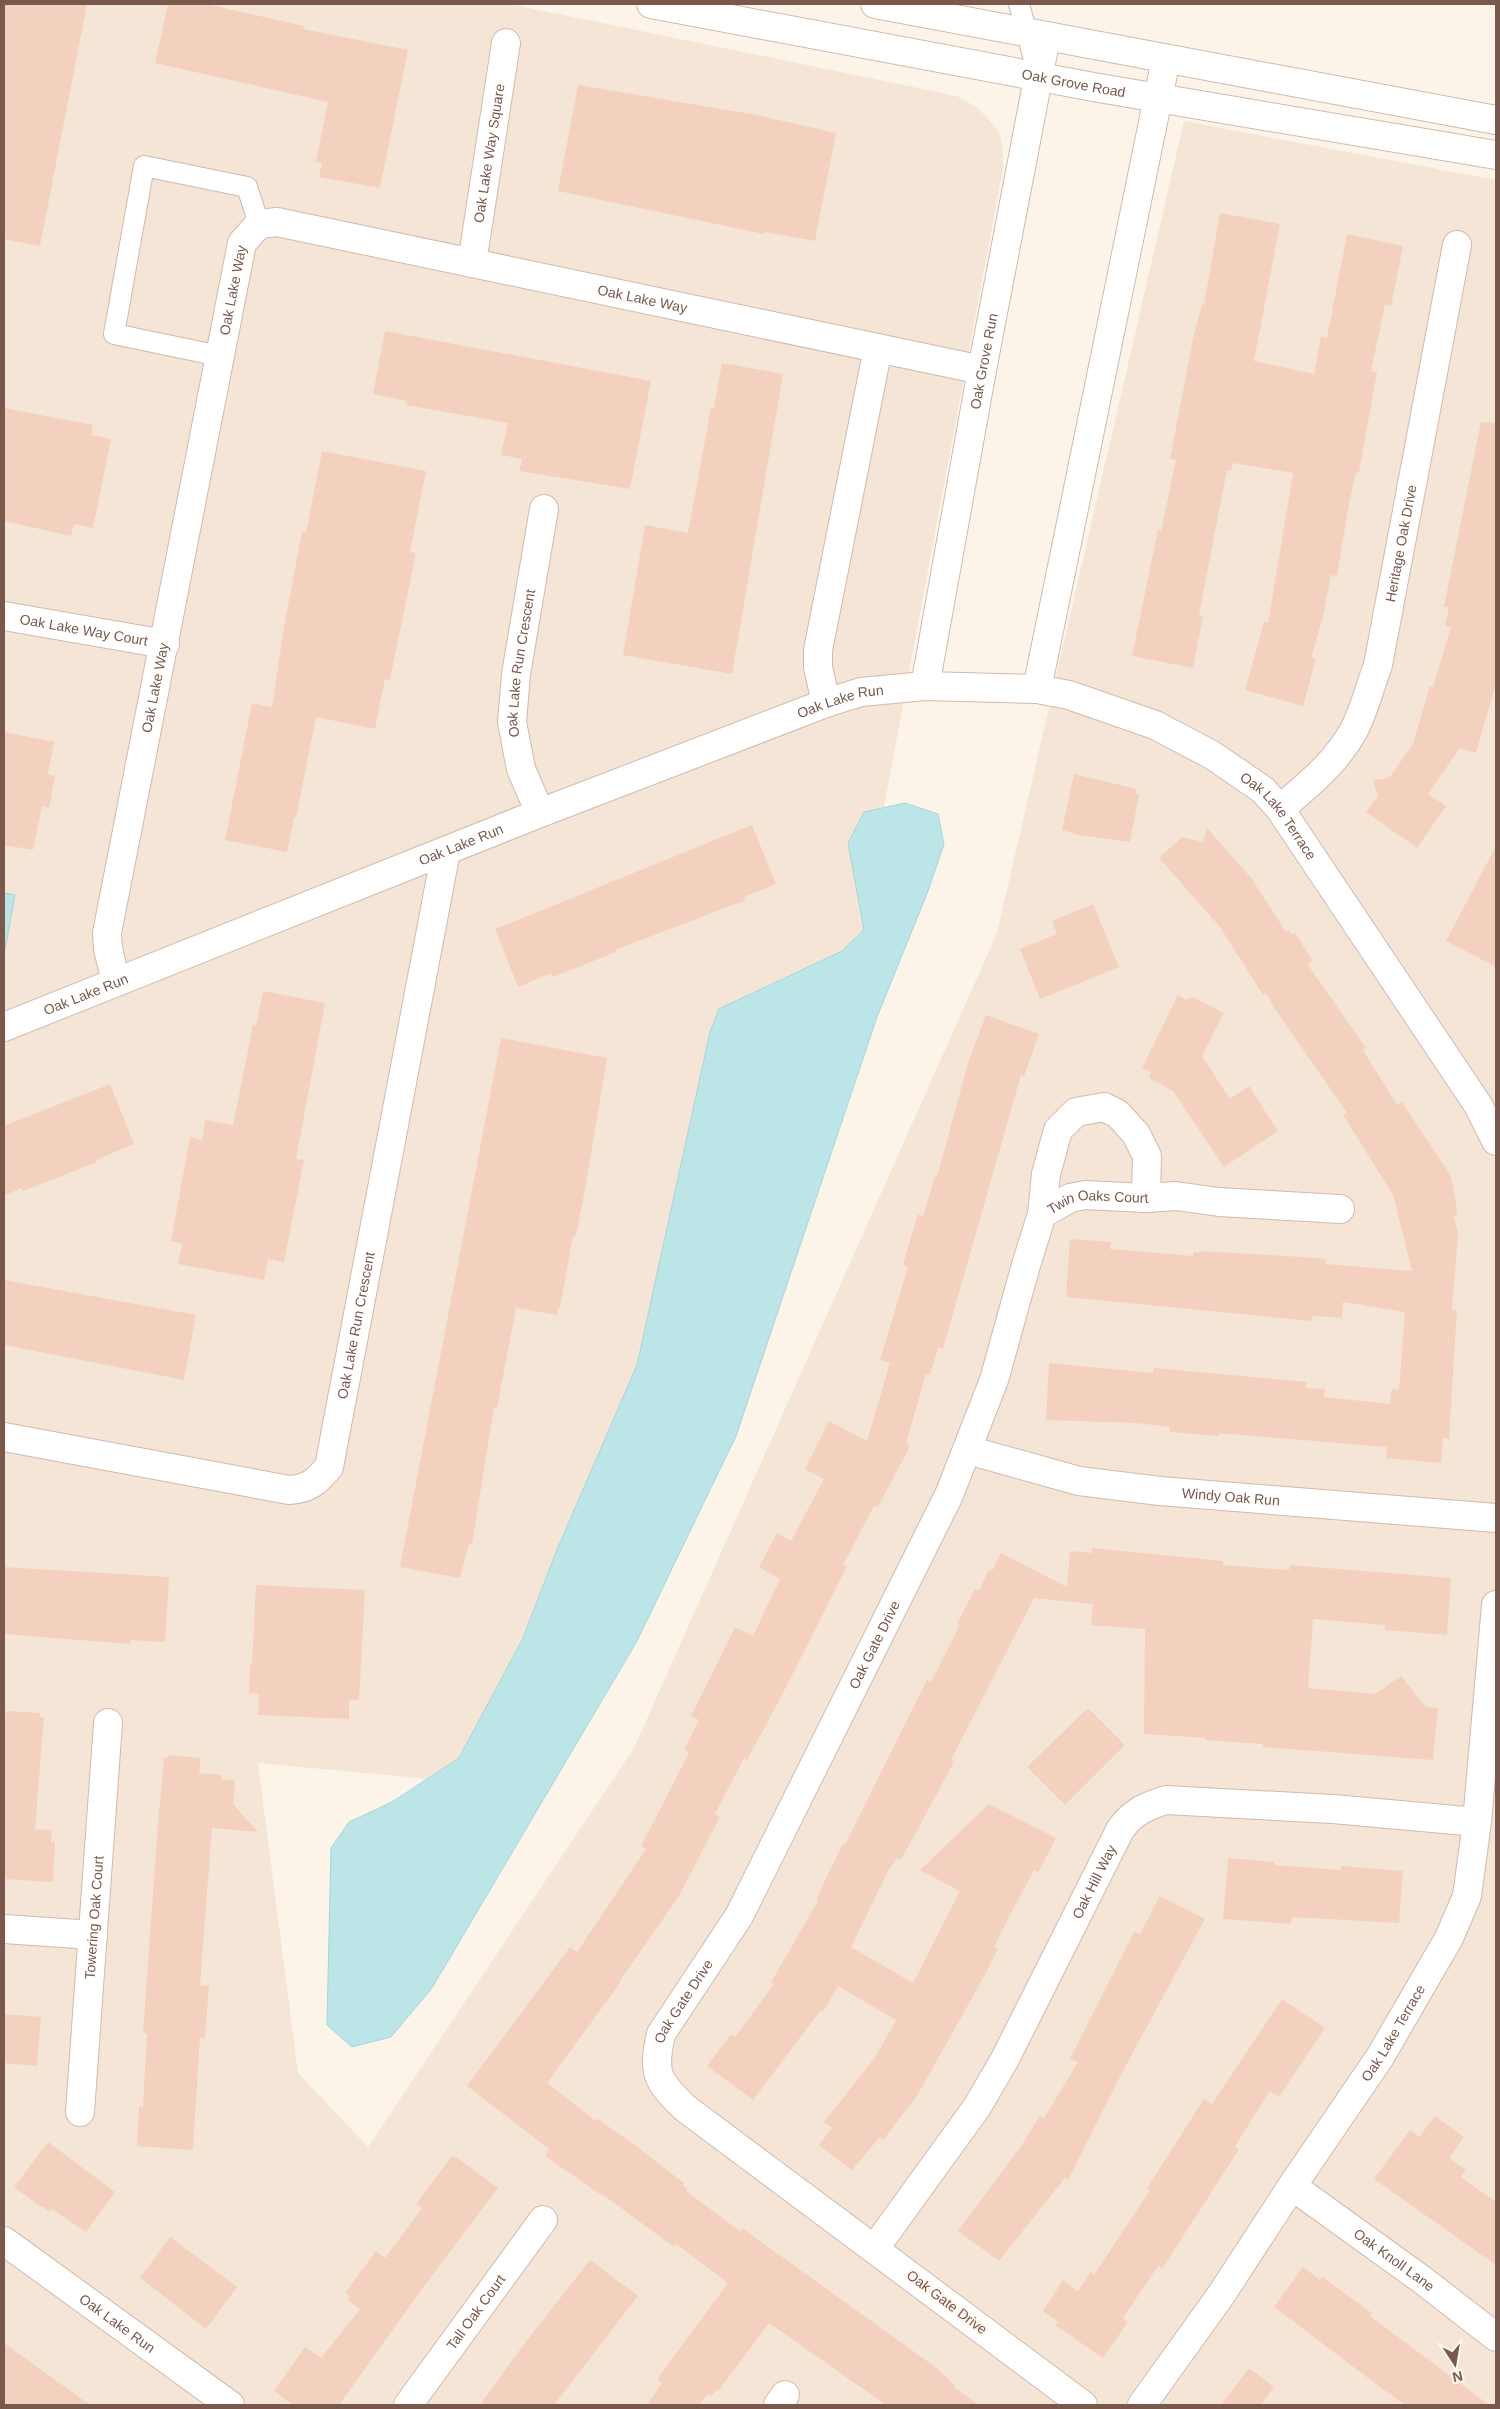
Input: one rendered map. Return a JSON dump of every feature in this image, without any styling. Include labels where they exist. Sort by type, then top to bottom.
[{"type":"street","name":"Oak Grove Road","points":[[651,4],[1039,77],[1496,155]]},
{"type":"street","points":[[875,4],[1496,120]]},
{"type":"street","name":"Oak Grove Run","points":[[925,686],[982,370],[1039,77],[1036,35]]},
{"type":"street","name":"Oak Lake Way Square","points":[[472,263],[506,43]]},
{"type":"street","points":[[1037,689],[1166,59]]},
{"type":"street","name":"Oak Lake Way","points":[[116,982],[108,949],[107,933],[242,243],[258,224],[277,222],[982,370]]},
{"type":"street","name":"Heritage Oak Drive","points":[[1280,808],[1316,778],[1338,756],[1354,729],[1378,665],[1457,245]]},
{"type":"street","points":[[826,703],[818,667],[818,650],[878,348]]},
{"type":"street","name":"Oak Lake Run Crescent","points":[[540,813],[521,769],[512,722],[516,674],[544,509]]},
{"type":"street","name":"Oak Lake Way Court","points":[[4,616],[165,644]]},
{"type":"street","name":"Oak Lake Terrace","points":[[925,686],[1037,689],[1069,695],[1155,725],[1212,755],[1263,790],[1280,808],[1478,1105],[1496,1141]]},
{"type":"street","name":"Oak Lake Run","points":[[4,1027],[540,813],[826,703],[861,692],[925,686]]},
{"type":"street","name":"Oak Lake Run Crescent","points":[[4,1437],[289,1490],[303,1489],[315,1483],[329,1467],[446,851]]},
{"type":"street","points":[[1042,1214],[1046,1174],[1058,1130],[1076,1112],[1104,1107],[1118,1114],[1136,1134],[1147,1156],[1146,1198]]},
{"type":"street","name":"Twin Oaks Court","points":[[968,1450],[994,1380],[1042,1214],[1070,1198],[1085,1195],[1146,1198],[1176,1196],[1219,1202],[1340,1209]]},
{"type":"street","name":"Windy Oak Run","points":[[968,1450],[1079,1481],[1160,1491],[1496,1518]]},
{"type":"street","name":"Oak Gate Drive","points":[[968,1450],[949,1495],[739,1916],[661,2034],[656,2056],[656,2068],[665,2089],[686,2108],[1083,2405]]},
{"type":"street","name":"Oak Lake Terrace","points":[[1142,2405],[1221,2295],[1292,2186],[1380,2057],[1449,1938],[1467,1896],[1477,1822],[1496,1605]]},
{"type":"street","name":"Towering Oak Court","points":[[80,2112],[108,1723]]},
{"type":"street","name":"Oak Hill Way","points":[[875,2248],[977,2107],[1005,2059],[1116,1838],[1129,1817],[1147,1806],[1166,1800],[1333,1809],[1477,1822]]},
{"type":"street","points":[[4,1929],[93,1934]]},
{"type":"street","name":"Oak Knoll Lane","points":[[1292,2186],[1421,2279],[1496,2337]]},
{"type":"street","name":"Tall Oak Court","points":[[408,2405],[543,2220]]},
{"type":"street","name":"Oak Lake Run","points":[[4,2241],[230,2405]]},
{"type":"lane","points":[[1019,4],[1036,35]]},
{"type":"lane","points":[[220,356],[114,334],[144,166],[247,186],[258,224]]},
{"type":"shaded area","points":[[4,4],[510,4],[957,96],[978,108],[999,131],[1003,150],[1003,168],[884,807],[864,812],[848,843],[864,930],[842,951],[719,1009],[710,1032],[637,1365],[556,1552],[523,1638],[459,1758],[428,1779],[258,1763],[298,2073],[368,2147],[634,1748],[997,933],[1184,121],[1496,180],[1496,2405],[4,2405]]},
{"type":"water","points":[[905,803],[938,814],[944,844],[928,891],[877,1017],[736,1436],[637,1641],[432,1988],[391,2037],[352,2047],[327,2025],[331,1848],[349,1822],[392,1802],[459,1758],[523,1638],[556,1552],[637,1365],[710,1032],[719,1009],[842,951],[864,930],[848,843],[864,812]]},
{"type":"water","points":[[4,893],[15,895],[5,950],[4,950]]},
{"type":"building","points":[[4,4],[87,4],[40,246],[4,239]]},
{"type":"building","points":[[168,4],[206,4],[304,26],[303,29],[408,50],[380,188],[319,177],[322,163],[316,162],[328,102],[155,63]]},
{"type":"building","points":[[578,85],[757,115],[836,133],[815,241],[765,232],[764,234],[558,191]]},
{"type":"building","points":[[1220,213],[1280,224],[1254,361],[1314,374],[1321,337],[1327,338],[1347,234],[1403,246],[1391,306],[1385,305],[1371,371],[1377,372],[1359,472],[1356,472],[1349,504],[1337,576],[1331,575],[1323,617],[1311,658],[1316,659],[1303,706],[1245,690],[1264,622],[1268,623],[1293,473],[1233,463],[1231,471],[1227,470],[1199,615],[1203,616],[1193,668],[1132,656],[1158,530],[1161,531],[1176,460],[1170,459],[1194,334],[1202,305],[1204,305]]},
{"type":"building","points":[[385,331],[651,381],[630,489],[519,471],[522,459],[501,455],[508,423],[406,405],[407,401],[373,394]]},
{"type":"building","points":[[722,363],[783,374],[732,674],[623,655],[645,525],[688,533],[711,408],[714,408]]},
{"type":"building","points":[[4,408],[93,425],[91,435],[111,439],[93,528],[74,524],[71,536],[4,521]]},
{"type":"building","points":[[1481,422],[1496,423],[1496,683],[1476,753],[1460,748],[1428,794],[1446,806],[1417,848],[1366,812],[1378,796],[1373,780],[1389,778],[1413,744],[1430,686],[1433,687],[1451,627],[1445,626],[1449,607],[1444,607]]},
{"type":"building","points":[[322,451],[426,471],[410,552],[416,553],[390,680],[385,679],[375,729],[316,717],[296,818],[294,818],[287,852],[225,840],[252,703],[272,707],[284,627],[302,532],[306,533]]},
{"type":"building","points":[[4,732],[54,742],[48,774],[55,776],[49,808],[42,806],[33,850],[4,845]]},
{"type":"building","points":[[1074,774],[1137,789],[1136,794],[1139,795],[1130,842],[1079,835],[1062,830]]},
{"type":"building","points":[[752,825],[776,884],[744,897],[746,900],[615,950],[616,952],[553,977],[551,973],[518,987],[495,929]]},
{"type":"building","points":[[1207,828],[1252,879],[1286,932],[1289,930],[1292,935],[1295,933],[1313,961],[1308,965],[1366,1048],[1363,1050],[1397,1105],[1402,1102],[1451,1176],[1457,1215],[1454,1216],[1458,1233],[1452,1310],[1457,1310],[1449,1439],[1443,1438],[1441,1463],[1386,1458],[1387,1447],[1219,1433],[1219,1436],[1169,1432],[1170,1427],[1136,1423],[1046,1420],[1049,1363],[1153,1373],[1154,1368],[1307,1382],[1306,1388],[1325,1389],[1324,1397],[1390,1404],[1392,1389],[1399,1390],[1405,1312],[1343,1302],[1342,1318],[1312,1316],[1312,1321],[1066,1297],[1070,1239],[1111,1242],[1110,1249],[1193,1256],[1193,1252],[1201,1253],[1201,1251],[1302,1257],[1326,1259],[1325,1264],[1412,1271],[1393,1195],[1343,1115],[1347,1113],[1266,993],[1263,995],[1220,927],[1159,858],[1182,837],[1203,842]]},
{"type":"building","points":[[1496,846],[1496,967],[1446,941]]},
{"type":"building","points":[[1093,904],[1119,967],[1040,999],[1020,949],[1057,934],[1052,921]]},
{"type":"building","points":[[263,991],[325,1003],[296,1159],[304,1160],[284,1262],[268,1259],[264,1280],[178,1264],[182,1244],[171,1241],[190,1137],[202,1140],[205,1120],[233,1125],[253,1025],[256,1026]]},
{"type":"building","points":[[1178,995],[1186,1000],[1192,997],[1224,1013],[1202,1056],[1230,1099],[1249,1086],[1278,1131],[1224,1167],[1173,1091],[1149,1078],[1151,1072],[1142,1068]]},
{"type":"building","points":[[986,1015],[1039,1034],[1024,1076],[1021,1075],[943,1349],[938,1348],[930,1375],[926,1374],[906,1443],[910,1446],[878,1507],[874,1506],[843,1565],[847,1566],[781,1697],[747,1760],[744,1758],[715,1814],[720,1817],[679,1896],[620,1983],[547,2083],[596,2121],[598,2119],[636,2146],[684,2183],[683,2186],[688,2189],[686,2191],[740,2231],[742,2228],[938,2369],[955,2385],[954,2387],[979,2405],[886,2405],[769,2323],[719,2390],[717,2389],[711,2396],[708,2394],[699,2405],[647,2405],[662,2383],[657,2379],[728,2283],[676,2244],[674,2247],[602,2194],[545,2156],[549,2149],[467,2086],[570,1947],[577,1952],[646,1849],[641,1846],[689,1753],[684,1750],[699,1720],[691,1716],[735,1627],[753,1636],[780,1579],[759,1567],[777,1533],[791,1541],[824,1479],[805,1469],[829,1421],[867,1441],[890,1363],[880,1360],[908,1267],[904,1265],[904,1261],[918,1214],[923,1216],[935,1176],[937,1177],[968,1063]]},
{"type":"building","points":[[501,1038],[607,1058],[584,1195],[576,1236],[573,1236],[560,1308],[558,1308],[557,1315],[516,1308],[497,1408],[494,1408],[472,1544],[469,1543],[460,1578],[400,1567]]},
{"type":"building","points":[[110,1084],[134,1144],[96,1160],[97,1162],[23,1191],[21,1188],[4,1196],[4,1126]]},
{"type":"building","points":[[4,1280],[196,1315],[184,1380],[4,1345]]},
{"type":"building","points":[[1092,1548],[1223,1561],[1223,1565],[1289,1570],[1290,1565],[1451,1578],[1447,1635],[1385,1630],[1385,1625],[1313,1619],[1308,1688],[1375,1694],[1401,1676],[1426,1707],[1438,1708],[1433,1760],[1263,1747],[1263,1744],[1144,1734],[1145,1629],[1091,1625],[1093,1604],[1034,1598],[951,1760],[954,1762],[901,1860],[897,1858],[889,1869],[851,1947],[913,1983],[960,1891],[920,1870],[989,1804],[1056,1838],[1038,1873],[1034,1870],[994,1947],[998,1949],[981,1982],[917,2096],[883,2140],[880,2137],[852,2170],[819,2145],[832,2128],[824,2122],[876,2056],[896,2020],[838,1986],[823,2012],[820,2011],[753,2100],[707,2066],[731,2034],[735,2037],[774,1984],[771,1982],[818,1901],[816,1900],[825,1880],[843,1844],[845,1845],[927,1680],[931,1682],[960,1625],[957,1624],[975,1589],[979,1591],[989,1570],[992,1571],[1001,1553],[1067,1587],[1070,1551],[1092,1553]]},
{"type":"building","points":[[4,1567],[169,1577],[165,1642],[131,1640],[130,1644],[4,1634]]},
{"type":"building","points":[[256,1585],[365,1590],[359,1700],[349,1700],[349,1719],[258,1715],[259,1694],[249,1693]]},
{"type":"building","points":[[1088,1708],[1125,1745],[1065,1805],[1027,1767]]},
{"type":"building","points":[[6,1711],[40,1713],[40,1717],[44,1717],[35,1829],[52,1830],[51,1842],[55,1842],[53,1882],[4,1879],[4,1732]]},
{"type":"building","points":[[168,1755],[201,1758],[199,1773],[222,1775],[221,1779],[235,1781],[233,1804],[258,1832],[212,1828],[200,1985],[209,1986],[205,2038],[200,2037],[193,2150],[137,2146],[139,2107],[143,2107],[147,2033],[143,2033],[158,1824],[164,1758],[167,1758]]},
{"type":"building","points":[[1228,1858],[1274,1862],[1274,1865],[1341,1870],[1341,1866],[1403,1871],[1399,1923],[1292,1917],[1291,1924],[1223,1919]]},
{"type":"building","points":[[1160,1896],[1205,1919],[1124,2069],[1068,2180],[1065,2178],[999,2261],[958,2231],[1021,2146],[1040,2116],[1044,2118],[1078,2062],[1070,2059],[1134,1932],[1140,1934]]},
{"type":"building","points":[[1282,1999],[1325,2028],[1279,2097],[1270,2091],[1235,2146],[1239,2149],[1236,2154],[1162,2269],[1158,2266],[1123,2318],[1128,2322],[1103,2358],[1055,2325],[1058,2322],[1043,2311],[1063,2280],[1078,2291],[1091,2272],[1094,2275],[1150,2190],[1147,2188],[1204,2099],[1212,2104]]},
{"type":"building","points":[[4,2014],[41,2017],[37,2066],[4,2063]]},
{"type":"building","points":[[1435,2116],[1464,2137],[1449,2158],[1466,2170],[1461,2177],[1496,2202],[1496,2265],[1374,2179],[1410,2130],[1419,2137]]},
{"type":"building","points":[[48,2142],[115,2192],[86,2232],[52,2209],[50,2212],[41,2207],[14,2187]]},
{"type":"building","points":[[452,2156],[454,2158],[455,2156],[498,2188],[424,2286],[339,2405],[293,2405],[274,2391],[305,2347],[321,2358],[360,2309],[348,2300],[350,2296],[345,2293],[376,2251],[385,2258],[422,2208],[416,2204]]},
{"type":"building","points":[[170,2237],[237,2287],[206,2329],[140,2278]]},
{"type":"building","points":[[590,2260],[638,2296],[554,2405],[480,2405],[521,2348]]},
{"type":"building","points":[[1303,2267],[1320,2280],[1322,2277],[1372,2313],[1370,2316],[1489,2405],[1405,2405],[1372,2381],[1274,2307]]},
{"type":"building","points":[[4,2343],[90,2405],[4,2405]]},
{"type":"building","points":[[1249,2368],[1274,2387],[1261,2405],[1221,2405]]}]
